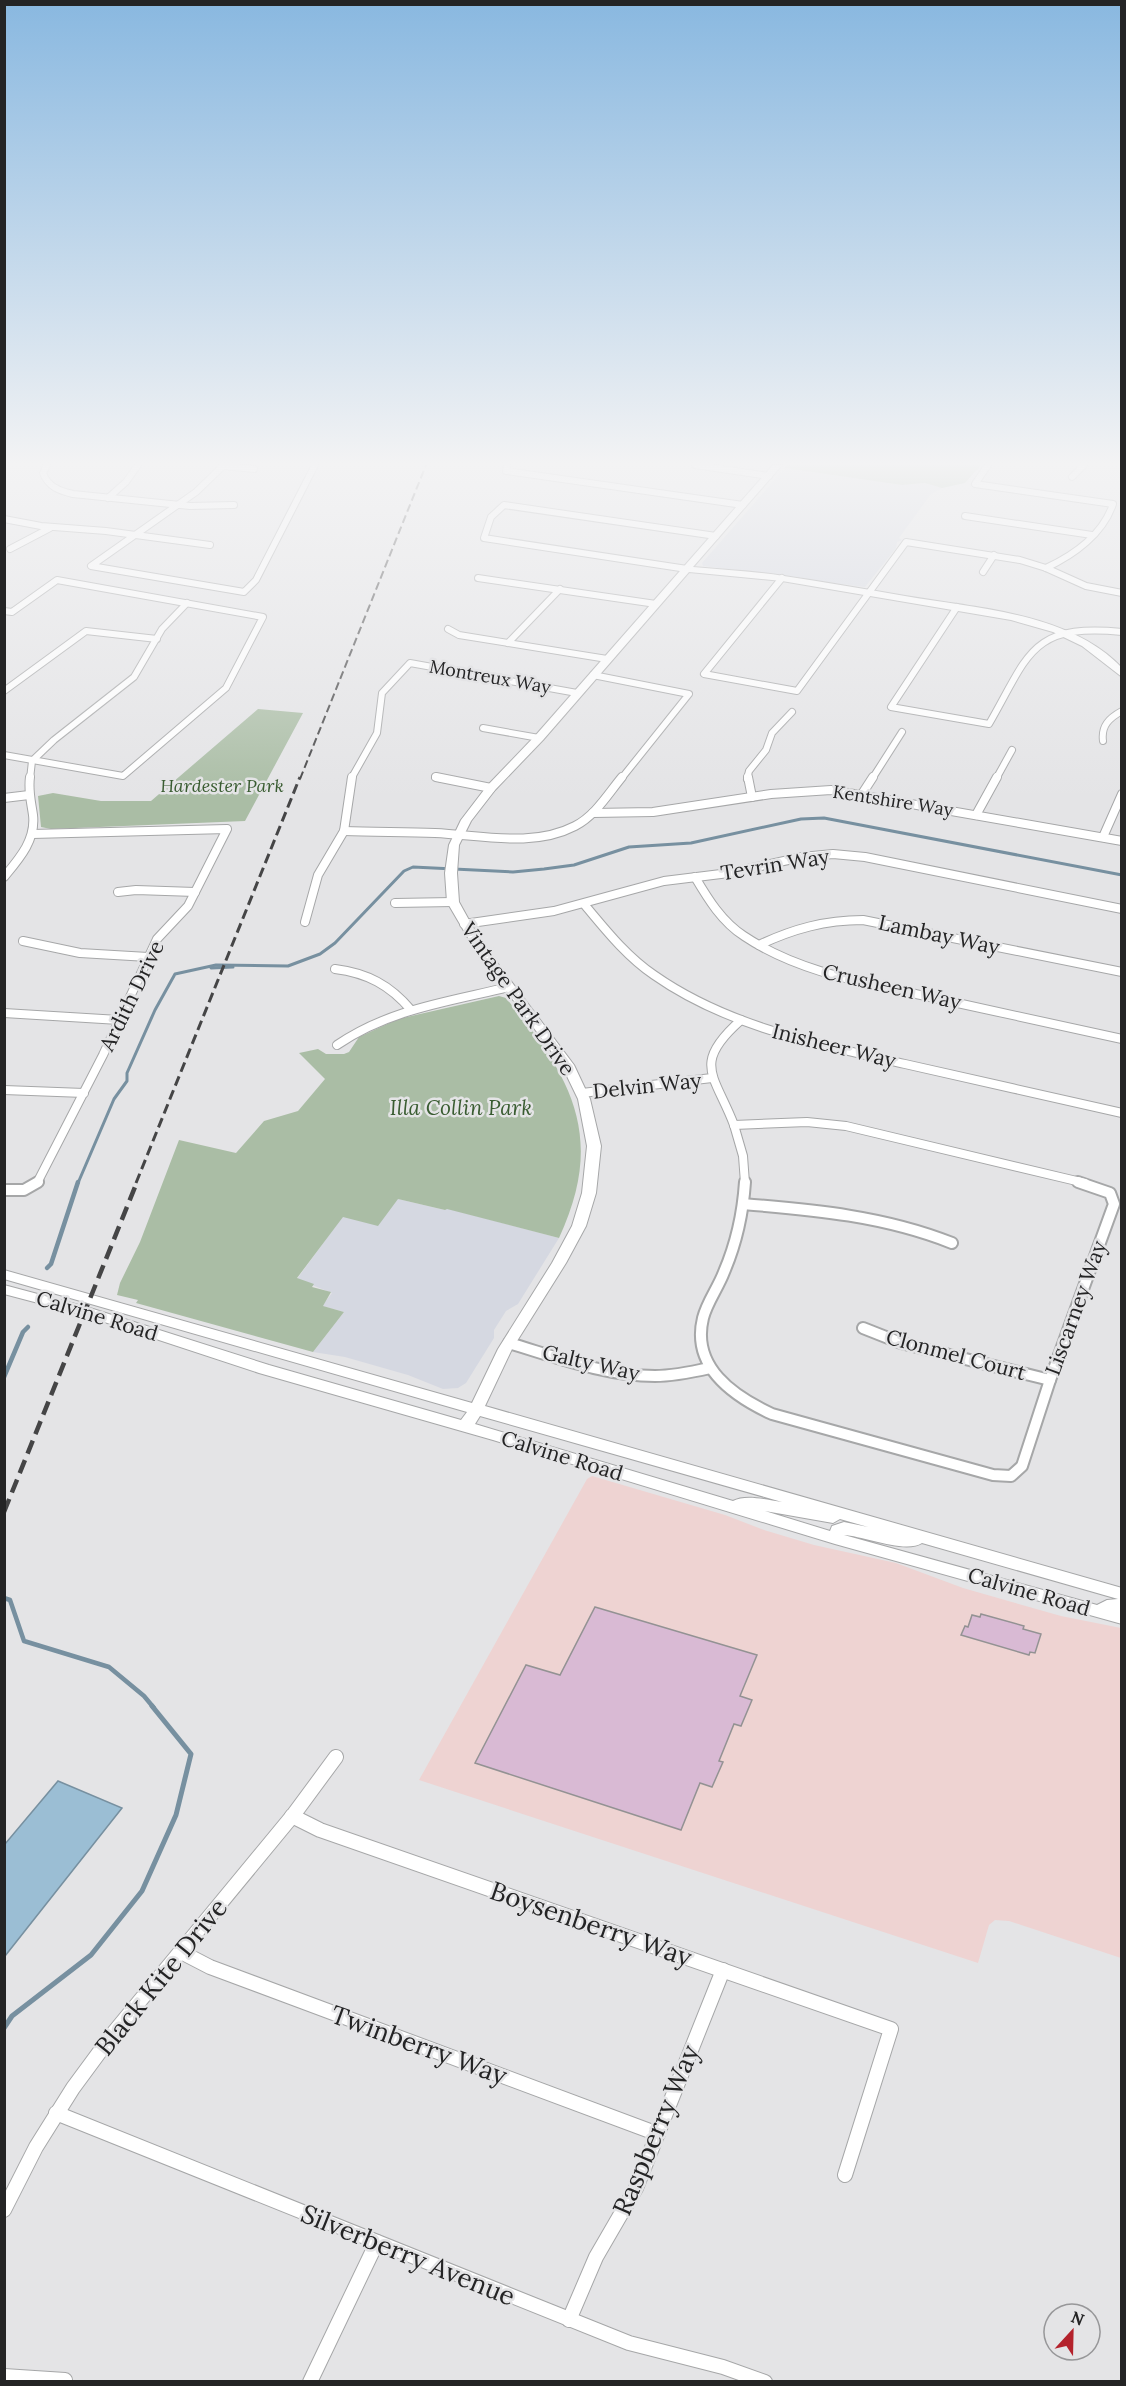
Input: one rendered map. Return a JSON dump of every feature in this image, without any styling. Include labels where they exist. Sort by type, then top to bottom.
[{"type":"street","points":[[152,576],[244,592],[258,576]]},
{"type":"street","name":"Vintage Park Drive","points":[[465,1427],[485,1395],[508,1343],[572,1240],[585,1210],[593,1176],[594,1146],[590,1116],[582,1093],[561,1055],[464,924],[453,902],[451,868],[458,834],[474,808],[491,788],[539,738],[680,576]]},
{"type":"street","points":[[766,576],[1011,617],[1064,633],[1096,650],[1122,674]]},
{"type":"street","points":[[782,578],[704,674],[796,691],[881,576]]},
{"type":"street","points":[[1065,576],[1086,586],[1122,593]]},
{"type":"street","points":[[478,578],[656,604]]},
{"type":"street","points":[[4,611],[12,612],[57,580],[263,617],[226,688],[123,776],[4,755]]},
{"type":"street","points":[[508,643],[560,589]]},
{"type":"street","points":[[6,874],[21,857],[32,834],[33,817],[29,781],[32,761],[54,740],[124,686],[141,667],[168,621],[187,603]]},
{"type":"street","points":[[957,607],[891,707],[989,724],[1034,648],[1048,638],[1064,633],[1090,630],[1122,632]]},
{"type":"street","points":[[448,629],[459,635],[607,659]]},
{"type":"street","points":[[4,691],[86,631],[156,639]]},
{"type":"street","name":"Montreux Way","points":[[345,831],[350,782],[377,733],[380,722],[380,697],[388,684],[410,663],[577,693]]},
{"type":"street","points":[[305,922],[318,875],[345,831],[458,834],[506,839],[538,837],[575,826],[593,813],[689,694],[593,675]]},
{"type":"street","points":[[1103,741],[1104,724],[1122,711]]},
{"type":"street","points":[[752,797],[747,781],[749,771],[766,750],[772,733],[792,712]]},
{"type":"street","points":[[483,728],[539,738]]},
{"type":"street","points":[[862,794],[902,732]]},
{"type":"street","points":[[976,815],[1012,750]]},
{"type":"street","points":[[435,777],[491,788]]},
{"type":"street","name":"Kentshire Way","points":[[593,813],[642,815],[810,790],[862,794],[1122,841]]},
{"type":"street","points":[[1102,837],[1122,794]]},
{"type":"street","points":[[4,798],[29,795]]},
{"type":"street","name":"Ardith Drive","points":[[4,1190],[26,1190],[36,1185],[84,1093],[147,957],[157,939],[188,906],[227,829],[32,834]]},
{"type":"street","name":"Tevrin Way","points":[[464,924],[521,918],[584,904],[654,883],[729,873],[812,855],[844,854],[1122,909]]},
{"type":"street","name":"Crusheen Way","points":[[695,877],[709,902],[723,919],[759,945],[795,963],[838,976],[1122,1039]]},
{"type":"street","points":[[118,892],[136,890],[195,892]]},
{"type":"street","points":[[395,903],[453,902]]},
{"type":"street","name":"Inisheer Way","points":[[584,904],[620,946],[652,974],[685,995],[741,1020],[797,1039],[1122,1113]]},
{"type":"street","name":"Lambay Way","points":[[759,945],[807,924],[839,919],[862,920],[1122,972]]},
{"type":"street","points":[[23,941],[80,953],[147,957]]},
{"type":"street","points":[[335,969],[355,972],[384,982],[397,992],[411,1010]]},
{"type":"street","points":[[337,1045],[362,1028],[411,1010],[509,987]]},
{"type":"street","points":[[4,1013],[119,1020]]},
{"type":"street","points":[[710,1368],[701,1347],[700,1327],[702,1317],[730,1258],[743,1204],[744,1151],[712,1078],[710,1065],[712,1053],[718,1043],[741,1020]]},
{"type":"street","name":"Delvin Way","points":[[582,1093],[712,1078]]},
{"type":"street","points":[[4,1090],[84,1093]]},
{"type":"street","name":"Liscarney Way","points":[[710,1368],[728,1389],[745,1401],[772,1414],[993,1475],[1011,1476],[1023,1466],[1050,1380],[1114,1204],[1110,1193],[1091,1185],[846,1126],[807,1122],[733,1125]]},
{"type":"street","points":[[743,1204],[860,1215],[908,1226],[952,1243]]},
{"type":"street","name":"Calvine Road","points":[[4,1274],[1122,1594]]},
{"type":"street","name":"Calvine Road","points":[[4,1289],[85,1311],[329,1388],[835,1538],[1122,1618]]},
{"type":"street","name":"Clonmel Court","points":[[863,1328],[901,1342],[1050,1380]]},
{"type":"street","name":"Galty Way","points":[[508,1343],[631,1374],[667,1376],[710,1368]]},
{"type":"street","points":[[722,1504],[758,1504],[827,1516],[835,1516],[839,1512]]},
{"type":"street","points":[[835,1538],[838,1530],[844,1528],[896,1539],[941,1542]]},
{"type":"street","points":[[1099,1611],[1107,1606],[1122,1605]]},
{"type":"street","name":"Black Kite Drive","points":[[4,2210],[27,2163],[56,2113],[95,2057],[292,1816],[336,1757]]},
{"type":"street","name":"Boysenberry Way","points":[[292,1816],[320,1830],[891,2029],[845,2175]]},
{"type":"street","name":"Twinberry Way","points":[[181,1952],[210,1967],[658,2134]]},
{"type":"street","name":"Raspberry Way","points":[[569,2320],[596,2257],[636,2188],[723,1970]]},
{"type":"street","name":"Silverberry Avenue","points":[[56,2113],[629,2343],[723,2367],[765,2382]]},
{"type":"street","points":[[310,2382],[377,2242]]},
{"type":"street","points":[[4,2376],[65,2380]]},
{"type":"shaded area","points":[[783,576],[873,576],[865,587]]},
{"type":"shaded area","points":[[398,1199],[445,1210],[446,1208],[559,1238],[518,1304],[506,1311],[494,1330],[494,1338],[466,1383],[458,1388],[443,1389],[408,1375],[345,1357],[313,1352],[344,1312],[322,1306],[332,1293],[297,1279],[343,1216]]},
{"type":"shaded area","points":[[592,1476],[725,1515],[814,1545],[896,1563],[963,1588],[1061,1616],[1121,1628],[1121,1958],[1009,1921],[995,1920],[989,1925],[978,1963],[419,1780],[587,1479]]},
{"type":"green space","name":"Hardester Park","points":[[258,709],[303,713],[245,821],[51,829],[41,827],[38,796],[53,793],[101,801],[151,801]]},
{"type":"green space","name":"Illa Collin Park","points":[[499,996],[506,998],[549,1055],[564,1082],[575,1110],[580,1139],[580,1169],[573,1202],[559,1238],[447,1209],[398,1199],[378,1226],[343,1217],[297,1278],[314,1284],[312,1287],[331,1292],[323,1306],[344,1312],[313,1352],[136,1303],[138,1300],[117,1295],[179,1140],[236,1153],[264,1121],[298,1111],[325,1079],[299,1053],[318,1049],[326,1054],[344,1054],[349,1052],[359,1037],[398,1019]]},
{"type":"water","points":[[58,1781],[122,1808],[5,1956],[5,1844]]},
{"type":"building","points":[[595,1607],[757,1655],[740,1696],[752,1700],[741,1726],[734,1724],[719,1761],[723,1762],[712,1787],[700,1783],[681,1830],[475,1763],[526,1665],[560,1675]]},
{"type":"building","points":[[981,1614],[1024,1626],[1023,1629],[1041,1634],[1035,1653],[1030,1652],[1029,1655],[961,1635],[965,1626],[968,1627],[972,1615],[980,1617]]},
{"type":"waterway","points":[[78,1183],[114,1099],[127,1081],[127,1073],[155,1010],[175,974],[216,965],[288,966],[320,954],[335,943],[404,871],[413,867],[513,872],[544,869],[574,865],[629,847],[691,843],[801,819],[824,818],[1122,875]]},
{"type":"waterway","points":[[211,968],[233,967]]},
{"type":"waterway","points":[[47,1268],[51,1264],[78,1182]]},
{"type":"waterway","points":[[4,1377],[23,1332],[28,1327]]},
{"type":"waterway","points":[[4,1598],[10,1600],[24,1641],[109,1667],[144,1696],[154,1708]]},
{"type":"waterway","points":[[4,2028],[12,2016],[91,1955],[142,1891],[176,1815],[191,1754],[152,1706]]},
{"type":"railway","points":[[300,779],[381,576]]},
{"type":"railway","points":[[136,1183],[300,777]]},
{"type":"railway","points":[[4,1512],[137,1182]]}]
